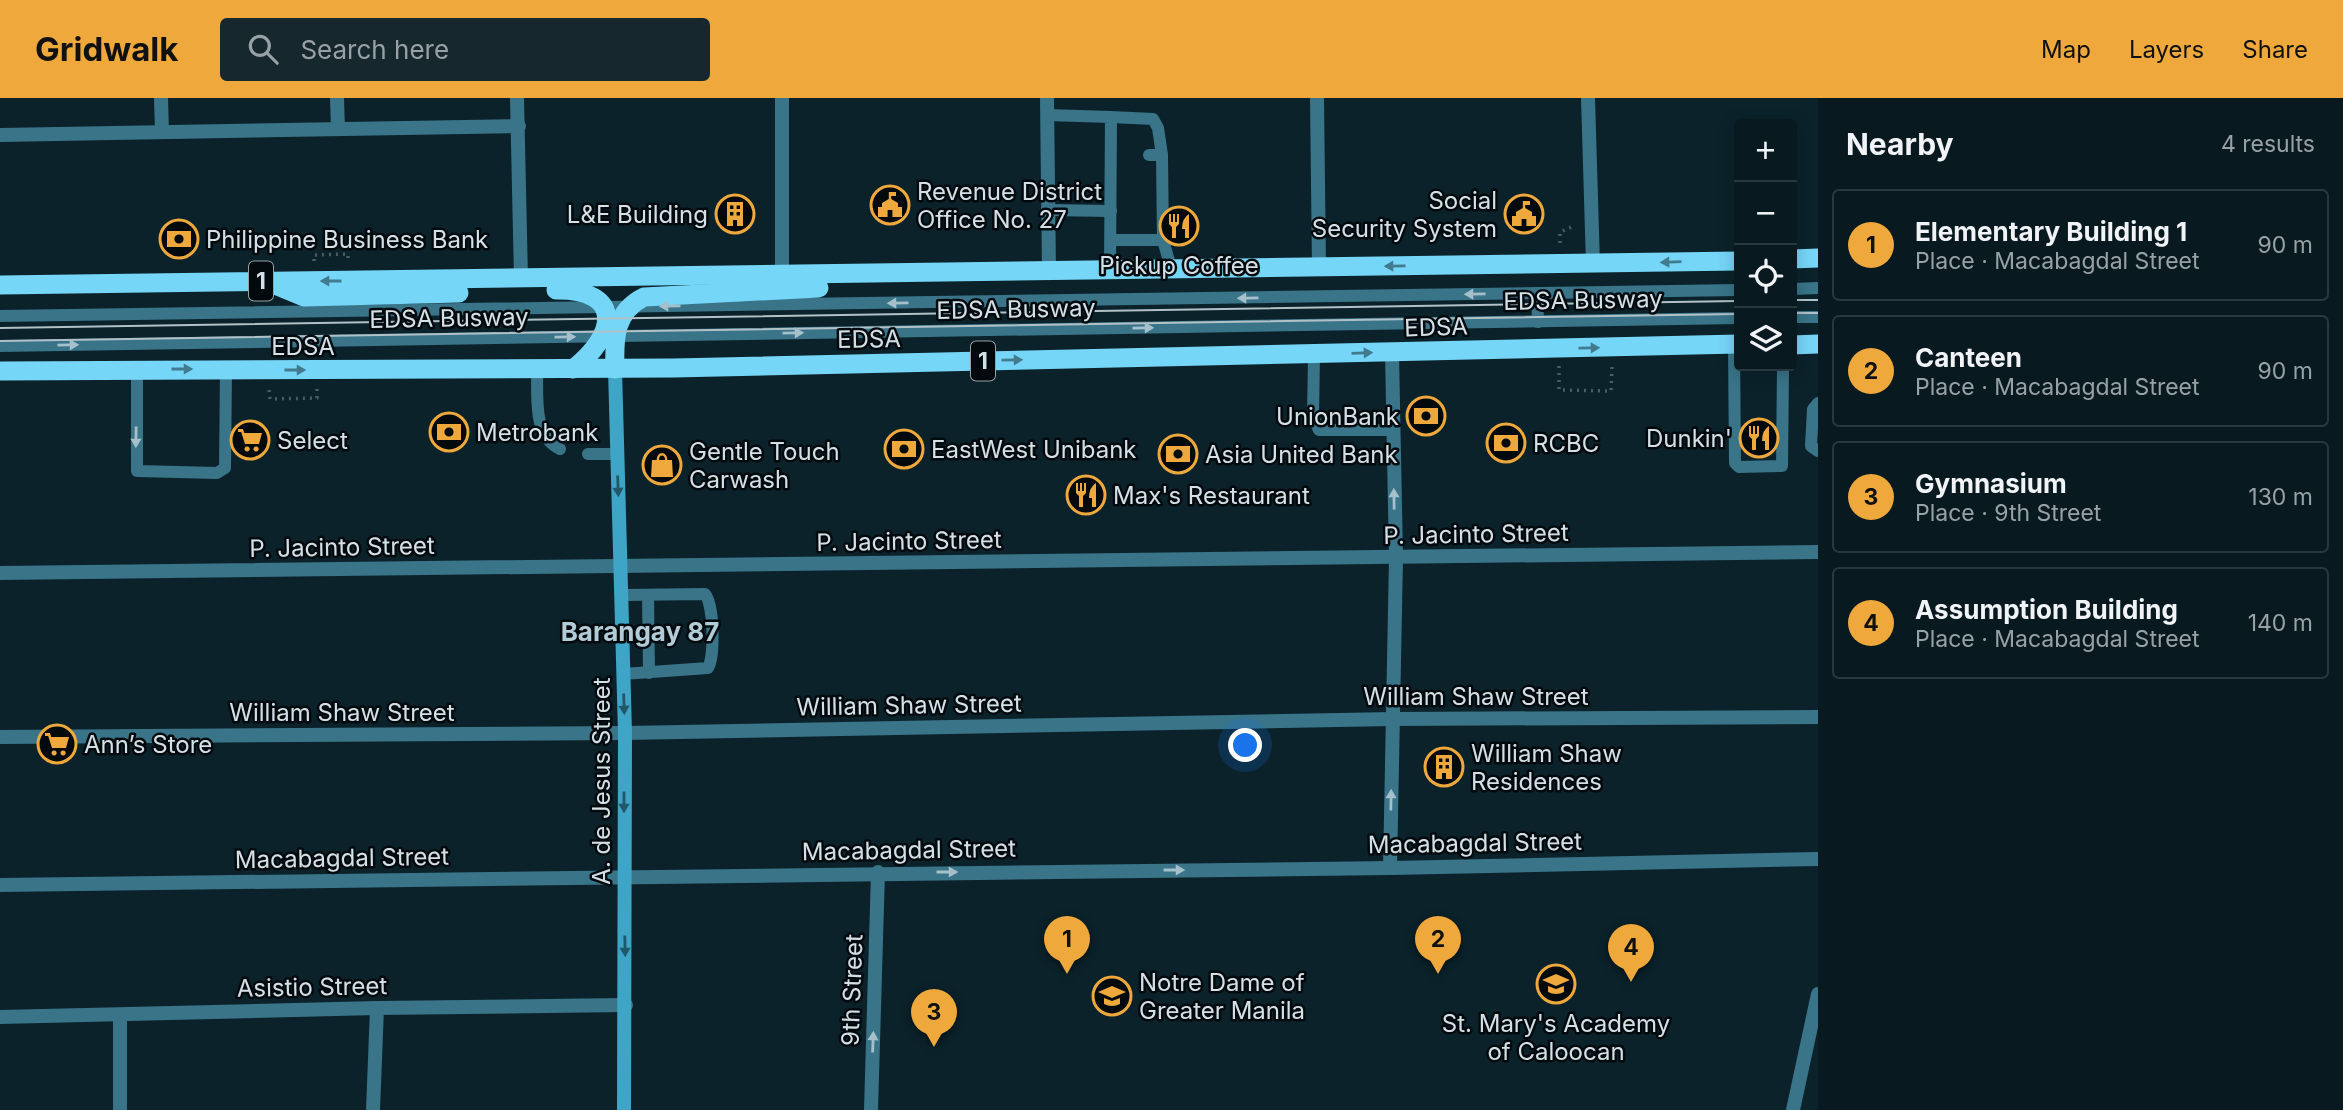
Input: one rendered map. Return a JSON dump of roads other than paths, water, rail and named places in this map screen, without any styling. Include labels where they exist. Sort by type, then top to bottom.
[{"type":"highway","points":[[1797,259],[1818,258]]},
{"type":"highway","name":"1","points":[[0,285],[1049,273],[1171,268],[1593,265],[1734,261]]},
{"type":"highway","points":[[573,369],[609,336],[629,307],[653,295],[758,289],[1109,283],[1171,268]]},
{"type":"highway","points":[[265,281],[304,297],[569,290],[593,297],[603,307],[615,369]]},
{"type":"highway","name":"EDSA","points":[[0,371],[615,369],[1734,344]]},
{"type":"highway","points":[[1797,345],[1818,344]]},
{"type":"main road","name":"A. de Jesus Street","points":[[615,369],[625,733],[624,1110]]},
{"type":"street","points":[[161,98],[162,132]]},
{"type":"street","points":[[337,98],[338,129]]},
{"type":"street","points":[[517,98],[521,279]]},
{"type":"street","points":[[782,98],[782,275]]},
{"type":"street","points":[[1047,98],[1049,273]]},
{"type":"street","points":[[1317,98],[1319,267]]},
{"type":"street","points":[[1588,98],[1593,265]]},
{"type":"street","points":[[0,135],[519,126]]},
{"type":"street","points":[[1390,868],[1396,558],[1392,353]]},
{"type":"street","name":"P. Jacinto Street","points":[[0,573],[1818,552]]},
{"type":"street","name":"William Shaw Street","points":[[0,737],[625,733],[1393,719],[1818,717]]},
{"type":"street","name":"Macabagdal Street","points":[[0,885],[624,878],[878,872],[1390,868],[1818,859]]},
{"type":"street","name":"9th Street","points":[[871,1110],[878,872]]},
{"type":"street","points":[[1793,1110],[1817,994]]},
{"type":"street","name":"Asistio Street","points":[[0,1017],[377,1007],[626,1005]]},
{"type":"street","points":[[373,1110],[377,1007]]},
{"type":"street","points":[[120,1015],[120,1110]]},
{"type":"lane","points":[[1047,115],[1153,119],[1158,128],[1155,155],[1163,240],[1171,268]]},
{"type":"lane","points":[[1110,270],[1111,211],[1118,156],[1111,117]]},
{"type":"lane","points":[[1047,210],[1111,211]]},
{"type":"lane","points":[[1112,240],[1163,240]]},
{"type":"lane","points":[[1797,289],[1818,289]]},
{"type":"lane","name":"EDSA Busway","points":[[0,316],[1734,290]]},
{"type":"lane","points":[[1537,293],[1538,322]]},
{"type":"lane","points":[[1797,317],[1818,317]]},
{"type":"lane","name":"EDSA Busway","points":[[0,346],[1734,318]]},
{"type":"lane","points":[[1314,355],[1313,417],[1319,430],[1393,430]]},
{"type":"lane","points":[[137,369],[137,471],[192,473],[217,473],[225,468],[226,369]]},
{"type":"lane","points":[[537,369],[541,430],[546,439],[560,449]]},
{"type":"lane","points":[[1737,371],[1735,463],[1739,467],[1782,466],[1783,371]]},
{"type":"lane","points":[[1818,403],[1813,409],[1811,446],[1818,451]]},
{"type":"lane","points":[[588,454],[617,454]]},
{"type":"lane","points":[[621,594],[705,594],[710,606],[712,657],[708,668],[623,674]]},
{"type":"lane","points":[[648,594],[649,673]]},
{"type":"tram line","points":[[1797,300],[1818,300]]},
{"type":"tram line","points":[[0,328],[1734,301]]},
{"type":"tram line","points":[[1797,313],[1818,313]]},
{"type":"tram line","points":[[0,341],[1734,314]]},
{"type":"place","name":"Revenue District Office No. 27","points":[[890,205]]},
{"type":"place","name":"L&E Building","points":[[735,214]]},
{"type":"place","name":"Social Security System","points":[[1524,214]]},
{"type":"place","name":"Pickup Coffee","points":[[1179,226]]},
{"type":"place","name":"Philippine Business Bank","points":[[179,239]]},
{"type":"place","name":"UnionBank","points":[[1426,416]]},
{"type":"place","name":"Metrobank","points":[[449,432]]},
{"type":"place","name":"Dunkin'","points":[[1759,438]]},
{"type":"place","name":"Select","points":[[250,440]]},
{"type":"place","name":"RCBC","points":[[1506,443]]},
{"type":"place","name":"EastWest Unibank","points":[[904,449]]},
{"type":"place","name":"Asia United Bank","points":[[1178,454]]},
{"type":"place","name":"Gentle Touch Carwash","points":[[662,465]]},
{"type":"place","name":"Max's Restaurant","points":[[1086,495]]},
{"type":"place","name":"Ann’s Store","points":[[57,744]]},
{"type":"place","name":"William Shaw Residences","points":[[1444,767]]},
{"type":"place","name":"Elementary Building 1","points":[[1067,974]]},
{"type":"place","name":"Canteen","points":[[1438,974]]},
{"type":"place","name":"Assumption Building","points":[[1631,982]]},
{"type":"place","name":"St. Mary's Academy of Caloocan","points":[[1556,984]]},
{"type":"place","name":"Notre Dame of Greater Manila","points":[[1112,996]]},
{"type":"place","name":"Gymnasium","points":[[934,1047]]},
{"type":"district","name":"Barangay 87","points":[[640,631]]}]
